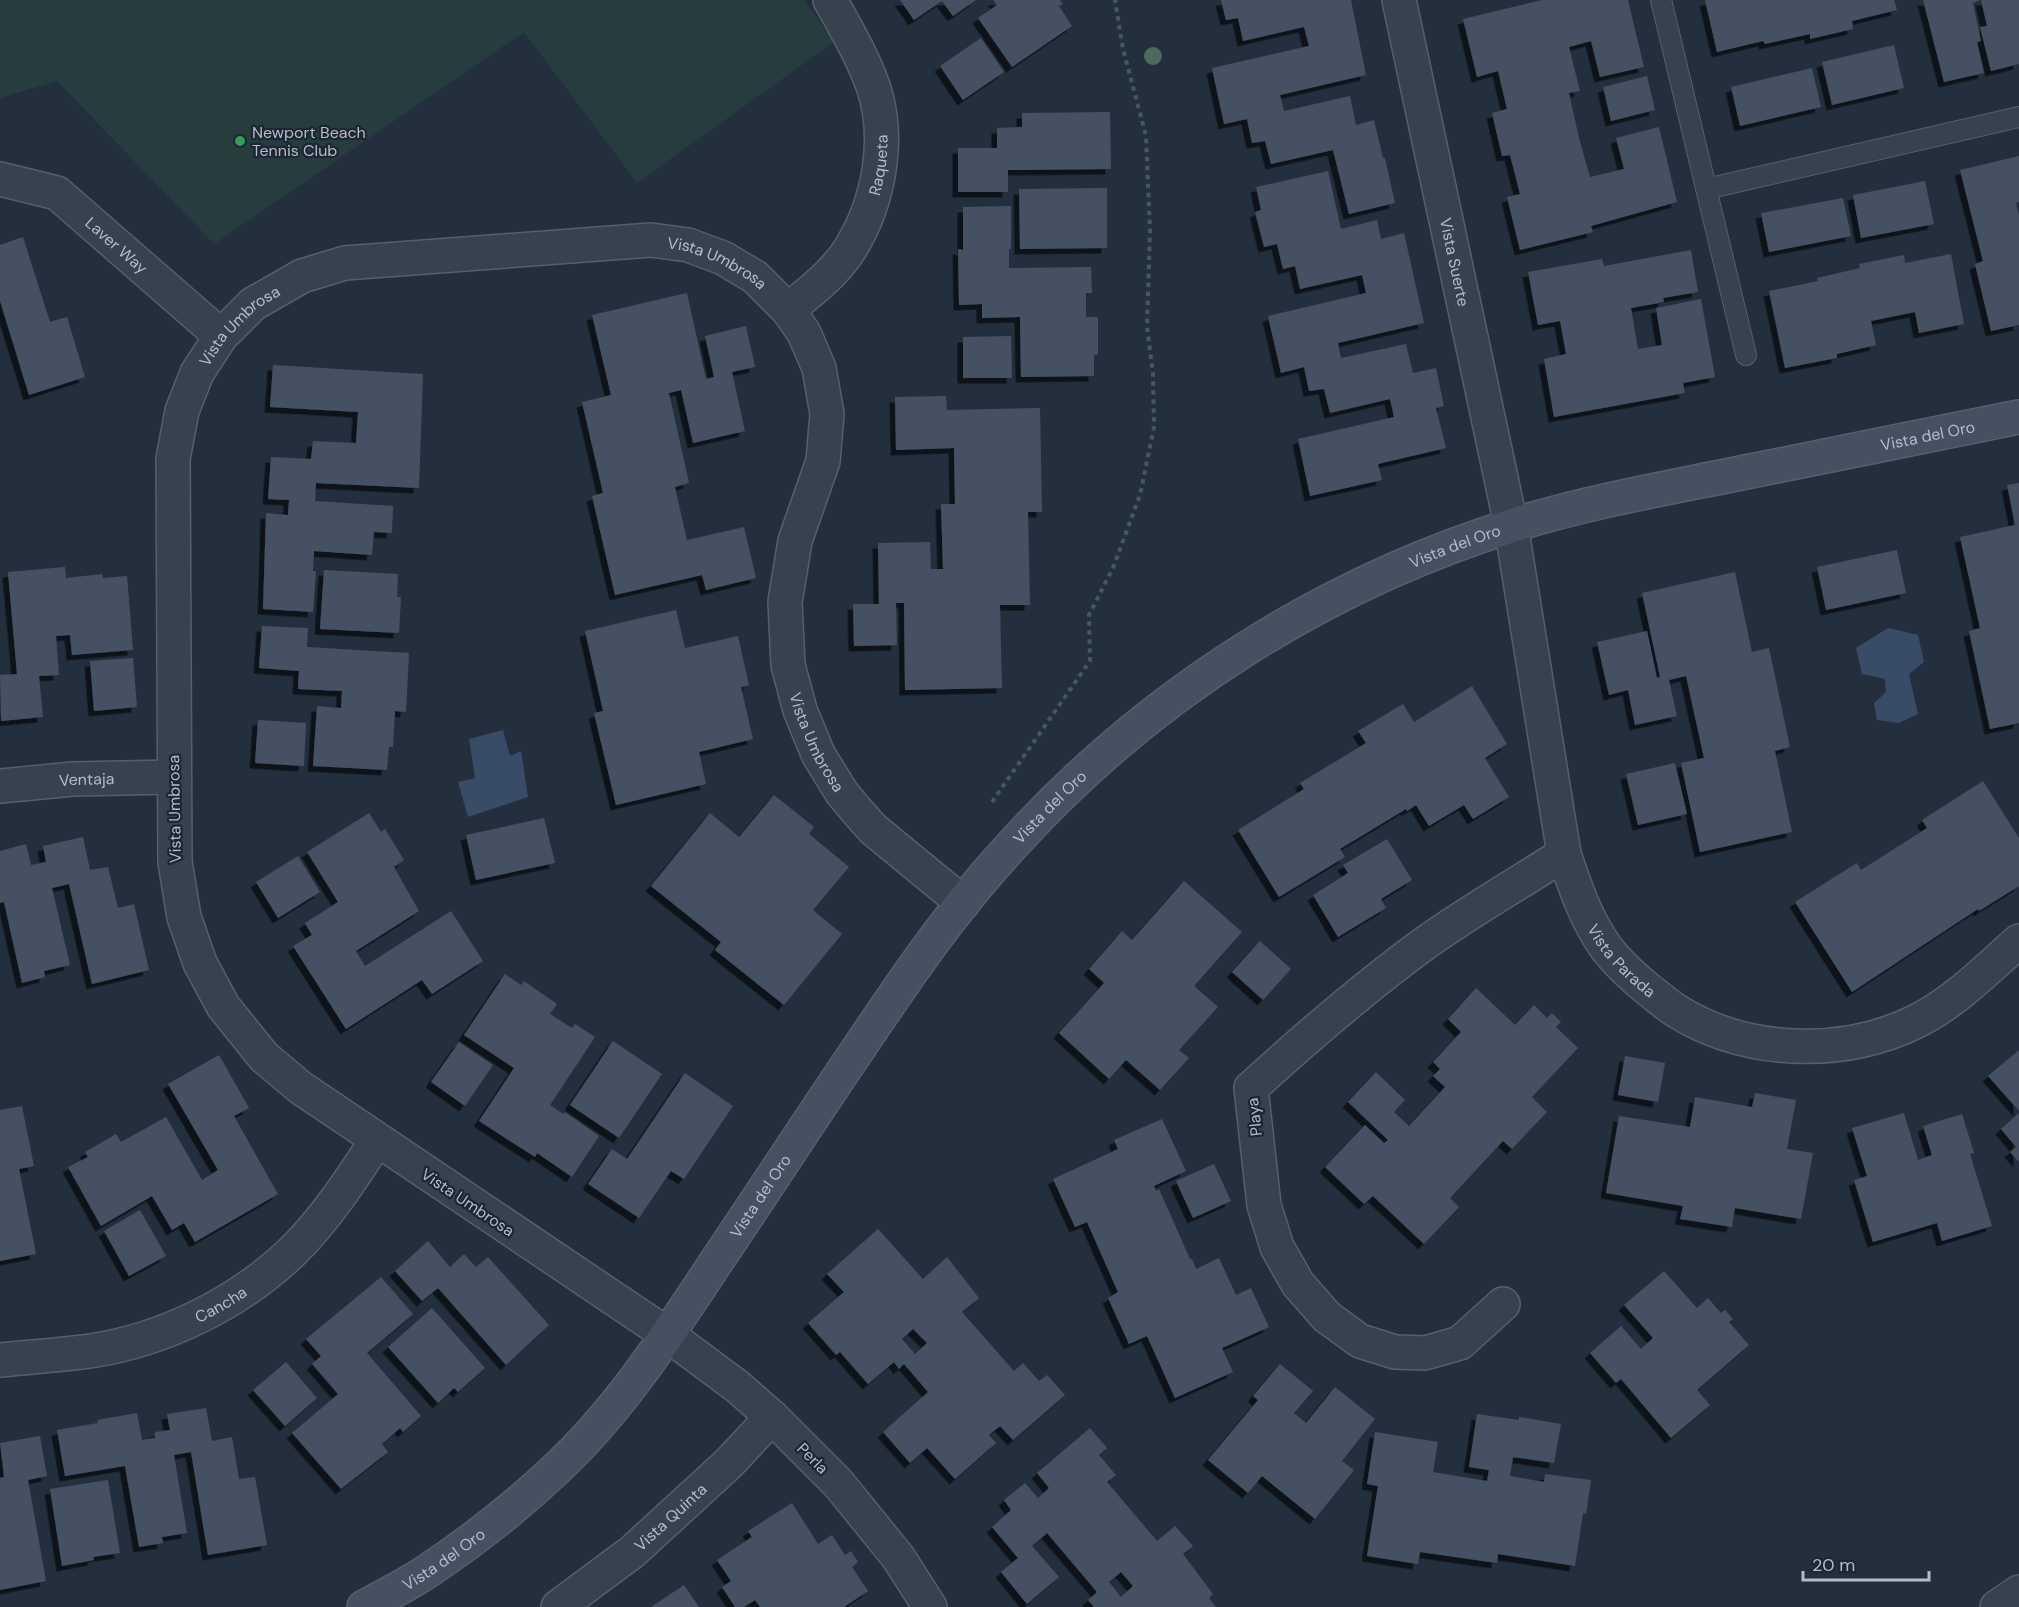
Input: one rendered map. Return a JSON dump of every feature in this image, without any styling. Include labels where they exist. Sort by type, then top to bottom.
[{"type":"street","name":"Raqueta","points":[[788,310],[817,287],[850,250],[872,206],[881,167],[881,127],[874,88],[859,51],[830,0]]},
{"type":"street","name":"Vista Suerte","points":[[1399,0],[1511,525]]},
{"type":"street","name":"Laver Way","points":[[0,179],[57,193],[221,336]]},
{"type":"street","name":"Vista Umbrosa","points":[[668,1335],[301,1088],[264,1057],[223,1006],[200,963],[184,917],[175,869],[173,459],[182,411],[197,373],[221,336],[253,304],[302,276],[345,263],[651,240],[688,245],[723,258],[755,277],[788,310],[804,333],[819,368],[827,414],[823,460],[795,541],[785,602],[788,665],[800,710],[818,754],[856,811],[873,829],[963,903]]},
{"type":"street","name":"Vista del Oro","points":[[364,1607],[426,1572],[477,1535],[558,1468],[615,1406],[668,1335],[900,987],[963,903],[1016,840],[1101,757],[1146,719],[1243,650],[1294,620],[1400,567],[1455,544],[1582,505],[2019,417]]},
{"type":"street","name":"Vista Parada","points":[[1511,525],[1564,854],[1581,904],[1608,949],[1634,978],[1675,1011],[1723,1033],[1761,1043],[1814,1047],[1865,1040],[1915,1022],[1949,1002],[2019,941]]},
{"type":"street","name":"Ventaja","points":[[0,786],[73,779],[173,777]]},
{"type":"street","name":"Playa","points":[[1503,1304],[1460,1343],[1425,1353],[1395,1352],[1360,1341],[1327,1317],[1298,1284],[1277,1246],[1263,1205],[1251,1088],[1311,1034],[1391,969],[1436,936],[1564,854]]},
{"type":"street","name":"Cancha","points":[[0,1360],[92,1351],[148,1337],[201,1316],[251,1286],[295,1249],[333,1205],[377,1140]]},
{"type":"street","name":"Perla","points":[[668,1335],[738,1387],[772,1417],[838,1483],[898,1557],[930,1607]]},
{"type":"street","name":"Vista Quinta","points":[[558,1607],[632,1552],[728,1464],[772,1417]]},
{"type":"street","points":[[1997,1607],[2019,1592]]},
{"type":"lane","points":[[1660,0],[1746,355]]},
{"type":"lane","points":[[1706,189],[2019,117]]},
{"type":"path","points":[[992,802],[1090,661],[1089,615],[1113,568],[1140,495],[1155,427],[1153,374],[1147,327],[1150,232],[1146,136],[1123,49],[1115,0]]},
{"type":"green space","name":"Newport Beach Tennis Club","points":[[0,0],[804,0],[834,42],[637,183],[524,32],[214,244],[57,81],[0,98]]},
{"type":"water","points":[[1888,628],[1918,635],[1924,662],[1909,674],[1918,714],[1899,723],[1877,720],[1874,703],[1886,692],[1885,679],[1862,674],[1856,648]]},
{"type":"water","points":[[503,730],[510,756],[521,751],[528,797],[468,817],[458,782],[475,778],[469,739]]},
{"type":"building","points":[[900,0],[976,0],[953,16],[942,1],[914,20]]},
{"type":"building","points":[[993,0],[1060,0],[1063,4],[1059,6],[1072,26],[1012,67],[978,18],[997,5]]},
{"type":"building","points":[[1221,0],[1351,0],[1366,75],[1280,95],[1284,111],[1350,96],[1356,125],[1374,120],[1395,203],[1349,214],[1333,150],[1271,164],[1265,141],[1252,143],[1247,119],[1224,124],[1212,68],[1309,46],[1304,27],[1243,41],[1238,18],[1226,20]]},
{"type":"building","points":[[1542,0],[1628,0],[1644,67],[1600,77],[1591,41],[1569,47],[1580,91],[1569,93],[1579,138],[1590,177],[1624,169],[1616,138],[1659,127],[1677,202],[1591,226],[1593,232],[1520,250],[1507,197],[1520,194],[1510,155],[1502,156],[1492,113],[1507,109],[1498,71],[1477,77],[1463,19]]},
{"type":"building","points":[[1705,0],[1894,0],[1897,10],[1852,21],[1853,29],[1810,39],[1810,34],[1765,44],[1763,41],[1717,52]]},
{"type":"building","points":[[1923,0],[1980,0],[1973,3],[1981,41],[1977,42],[1984,73],[1944,82]]},
{"type":"building","points":[[1981,0],[2019,0],[2019,64],[1991,71],[1980,27],[1987,26]]},
{"type":"building","points":[[981,38],[1004,72],[963,100],[940,66]]},
{"type":"building","points":[[1894,45],[1904,88],[1832,105],[1822,62]]},
{"type":"building","points":[[1812,68],[1821,107],[1740,126],[1731,87]]},
{"type":"building","points":[[1647,76],[1655,110],[1611,121],[1603,87]]},
{"type":"building","points":[[1110,112],[1111,169],[1008,170],[1008,192],[958,192],[958,148],[997,148],[997,128],[1022,127],[1022,113]]},
{"type":"building","points":[[2019,156],[2019,202],[2016,203],[2019,215],[2019,325],[1991,331],[1975,264],[1983,261],[1960,170]]},
{"type":"building","points":[[1328,171],[1341,229],[1377,220],[1381,239],[1404,233],[1424,323],[1338,343],[1341,358],[1406,344],[1413,373],[1436,368],[1444,406],[1436,408],[1446,448],[1378,464],[1382,480],[1310,496],[1298,439],[1394,417],[1390,399],[1330,413],[1324,389],[1309,391],[1304,367],[1281,373],[1268,316],[1366,293],[1362,275],[1300,289],[1295,266],[1283,269],[1277,244],[1264,247],[1255,212],[1261,210],[1256,187]]},
{"type":"building","points":[[1925,181],[1934,224],[1861,238],[1853,195]]},
{"type":"building","points":[[1107,188],[1107,248],[1020,249],[1019,189]]},
{"type":"building","points":[[1843,198],[1851,236],[1769,252],[1761,213]]},
{"type":"building","points":[[1011,206],[1009,268],[1091,267],[1092,293],[1086,293],[1086,317],[1098,317],[1098,354],[1094,355],[1094,376],[1021,377],[1020,317],[982,318],[982,304],[959,305],[958,249],[963,250],[963,207]]},
{"type":"building","points":[[23,237],[50,322],[67,317],[85,377],[29,395],[0,301],[0,245]]},
{"type":"building","points":[[1691,250],[1698,292],[1663,298],[1664,302],[1631,308],[1638,349],[1662,345],[1656,308],[1701,299],[1715,377],[1683,383],[1685,393],[1554,417],[1544,359],[1566,354],[1560,321],[1538,325],[1528,272],[1602,259],[1604,266]]},
{"type":"building","points":[[1951,254],[1964,324],[1919,333],[1915,312],[1871,321],[1876,345],[1837,354],[1837,358],[1785,368],[1769,291],[1818,281],[1817,278],[1860,268],[1859,264],[1904,255],[1905,263]]},
{"type":"building","points":[[687,293],[706,379],[714,377],[705,336],[746,326],[755,367],[732,372],[745,431],[693,443],[681,390],[669,393],[689,483],[675,487],[687,540],[744,527],[756,578],[706,590],[702,575],[615,595],[592,496],[603,493],[582,402],[611,395],[592,315]]},
{"type":"building","points":[[1011,336],[1012,378],[963,378],[963,337]]},
{"type":"building","points":[[273,365],[423,374],[419,488],[316,483],[315,501],[393,506],[392,533],[374,532],[372,555],[314,551],[313,571],[316,571],[313,612],[263,609],[266,513],[288,515],[289,500],[268,499],[271,457],[311,459],[313,441],[356,443],[358,412],[270,407]]},
{"type":"building","points":[[946,396],[947,410],[1040,408],[1042,512],[1028,512],[1030,605],[1000,605],[1002,688],[905,690],[904,603],[896,603],[897,645],[854,646],[853,604],[879,604],[878,543],[930,542],[931,569],[943,569],[941,504],[955,504],[954,448],[896,450],[895,397]]},
{"type":"building","points":[[2019,483],[2019,723],[1990,729],[1969,631],[1980,628],[1960,537],[2015,525],[2007,485]]},
{"type":"building","points":[[1897,550],[1906,593],[1826,610],[1817,567]]},
{"type":"building","points":[[65,567],[66,578],[102,574],[103,578],[127,576],[133,650],[72,655],[70,635],[56,636],[59,675],[39,676],[43,717],[1,721],[0,675],[17,674],[8,572]]},
{"type":"building","points":[[324,570],[398,574],[397,597],[401,597],[399,633],[320,629]]},
{"type":"building","points":[[1735,572],[1752,652],[1769,648],[1790,747],[1775,751],[1792,832],[1700,852],[1681,763],[1704,758],[1686,676],[1669,680],[1677,716],[1635,725],[1628,690],[1609,695],[1597,642],[1647,631],[1657,678],[1660,677],[1642,593]]},
{"type":"building","points":[[676,610],[685,648],[738,636],[749,685],[741,687],[753,739],[699,752],[706,784],[616,805],[594,713],[603,711],[585,631]]},
{"type":"building","points":[[262,626],[308,628],[307,647],[409,653],[406,712],[395,711],[393,747],[389,747],[387,770],[313,766],[317,706],[341,708],[342,691],[298,689],[299,671],[259,668]]},
{"type":"building","points":[[133,658],[137,707],[94,711],[90,661]]},
{"type":"building","points":[[1472,686],[1507,744],[1485,758],[1509,797],[1473,819],[1464,805],[1429,826],[1416,805],[1407,811],[1406,809],[1340,849],[1345,857],[1279,897],[1238,830],[1304,789],[1300,783],[1366,743],[1358,731],[1403,704],[1414,722]]},
{"type":"building","points":[[258,720],[306,723],[304,766],[255,763]]},
{"type":"building","points":[[1675,763],[1687,814],[1638,825],[1626,774]]},
{"type":"building","points":[[1983,781],[2019,838],[2019,886],[1979,911],[1978,909],[1852,992],[1795,902],[1857,863],[1861,870],[1927,828],[1922,820]]},
{"type":"building","points":[[774,795],[814,827],[809,834],[849,867],[813,910],[842,934],[784,1005],[715,950],[721,942],[651,886],[710,813],[739,837]]},
{"type":"building","points":[[369,813],[381,832],[385,829],[404,860],[394,867],[419,911],[356,951],[365,966],[451,911],[483,961],[432,994],[422,980],[346,1029],[293,946],[312,935],[305,923],[338,902],[307,852]]},
{"type":"building","points":[[544,818],[555,863],[476,880],[466,835]]},
{"type":"building","points":[[83,837],[90,870],[108,867],[118,908],[134,904],[149,970],[92,984],[69,884],[52,888],[70,965],[44,971],[45,977],[22,983],[4,902],[0,903],[0,851],[26,844],[31,865],[46,862],[43,846]]},
{"type":"building","points":[[1387,839],[1412,880],[1381,899],[1386,908],[1338,937],[1313,895],[1348,873],[1343,865]]},
{"type":"building","points":[[298,856],[320,892],[278,918],[256,882]]},
{"type":"building","points":[[1184,881],[1242,932],[1194,986],[1218,1007],[1179,1050],[1189,1058],[1160,1090],[1126,1060],[1109,1079],[1059,1033],[1104,983],[1089,969],[1122,931],[1132,940]]},
{"type":"building","points":[[1260,941],[1291,969],[1263,1000],[1232,972]]},
{"type":"building","points":[[505,974],[521,985],[524,981],[557,1004],[550,1014],[572,1028],[575,1024],[595,1037],[550,1105],[563,1114],[565,1112],[599,1136],[572,1177],[537,1153],[535,1157],[479,1121],[514,1068],[464,1035]]},
{"type":"building","points":[[1476,988],[1515,1025],[1534,1005],[1547,1018],[1552,1013],[1561,1022],[1556,1027],[1578,1048],[1532,1097],[1547,1112],[1512,1149],[1503,1141],[1450,1198],[1459,1207],[1424,1244],[1373,1196],[1364,1204],[1325,1167],[1365,1125],[1384,1143],[1388,1140],[1348,1102],[1376,1072],[1405,1100],[1394,1112],[1409,1126],[1445,1087],[1433,1076],[1440,1069],[1433,1062],[1461,1032],[1448,1019]]},
{"type":"building","points":[[613,1041],[662,1074],[619,1138],[570,1105]]},
{"type":"building","points":[[459,1042],[493,1065],[465,1106],[431,1082]]},
{"type":"building","points":[[2019,1050],[2019,1111],[1988,1076]]},
{"type":"building","points":[[219,1055],[249,1108],[234,1116],[278,1194],[195,1242],[184,1223],[172,1230],[152,1196],[101,1226],[68,1167],[88,1157],[85,1152],[116,1134],[121,1142],[166,1117],[202,1180],[218,1170],[168,1084]]},
{"type":"building","points":[[1625,1056],[1665,1063],[1658,1102],[1618,1095]]},
{"type":"building","points":[[685,1073],[733,1106],[684,1179],[671,1171],[639,1218],[588,1184],[612,1149],[627,1159]]},
{"type":"building","points":[[1755,1093],[1796,1100],[1787,1149],[1813,1153],[1801,1219],[1735,1208],[1732,1227],[1680,1219],[1683,1206],[1606,1193],[1619,1116],[1690,1127],[1695,1097],[1752,1107]]},
{"type":"building","points":[[22,1106],[34,1166],[19,1169],[36,1254],[0,1261],[0,1110]]},
{"type":"building","points":[[1904,1113],[1918,1160],[1932,1155],[1923,1126],[1962,1114],[1974,1153],[1970,1154],[1992,1226],[1942,1241],[1937,1223],[1873,1242],[1854,1180],[1867,1176],[1852,1128]]},
{"type":"building","points":[[2019,1113],[2019,1162],[2010,1152],[2016,1147],[2001,1129]]},
{"type":"building","points":[[1162,1119],[1186,1171],[1154,1186],[1156,1191],[1159,1189],[1190,1259],[1196,1269],[1219,1258],[1236,1295],[1251,1288],[1269,1327],[1222,1348],[1233,1372],[1175,1398],[1147,1336],[1129,1344],[1108,1298],[1118,1292],[1087,1222],[1075,1227],[1053,1179],[1118,1149],[1114,1140]]},
{"type":"building","points":[[1214,1164],[1231,1201],[1193,1218],[1176,1181]]},
{"type":"building","points":[[140,1210],[166,1256],[129,1276],[104,1231]]},
{"type":"building","points":[[878,1229],[923,1279],[947,1257],[979,1298],[962,1312],[1014,1371],[1023,1363],[1039,1381],[1047,1375],[1065,1395],[1013,1440],[1000,1426],[989,1435],[996,1443],[955,1479],[927,1448],[910,1463],[883,1432],[928,1392],[904,1364],[899,1369],[894,1362],[868,1384],[840,1352],[836,1355],[808,1323],[844,1292],[827,1274]],"holes":[[[913,1329],[927,1343],[915,1354],[902,1339]]]},
{"type":"building","points":[[428,1241],[450,1267],[464,1254],[476,1267],[488,1257],[549,1325],[506,1365],[438,1288],[422,1301],[395,1271]]},
{"type":"building","points":[[1664,1271],[1697,1308],[1708,1298],[1721,1313],[1725,1310],[1733,1319],[1729,1322],[1749,1345],[1697,1390],[1710,1405],[1671,1438],[1621,1379],[1616,1383],[1590,1353],[1621,1326],[1641,1349],[1653,1338],[1624,1305]]},
{"type":"building","points":[[381,1277],[413,1314],[367,1353],[421,1416],[403,1432],[400,1428],[382,1444],[388,1452],[341,1489],[292,1433],[338,1394],[312,1364],[321,1356],[306,1339]]},
{"type":"building","points":[[432,1308],[485,1368],[458,1392],[454,1388],[438,1403],[388,1347]]},
{"type":"building","points":[[286,1362],[317,1398],[285,1426],[253,1390]]},
{"type":"building","points":[[1280,1364],[1313,1391],[1294,1413],[1306,1423],[1335,1387],[1375,1419],[1342,1461],[1354,1470],[1315,1519],[1262,1476],[1248,1493],[1208,1460],[1258,1400],[1253,1396]]},
{"type":"building","points":[[206,1408],[212,1441],[232,1437],[239,1479],[255,1477],[267,1545],[208,1555],[191,1452],[174,1455],[187,1533],[162,1537],[163,1543],[139,1547],[125,1466],[65,1476],[57,1430],[137,1413],[142,1440],[155,1438],[155,1432],[170,1430],[167,1414]]},
{"type":"building","points":[[1477,1414],[1519,1420],[1519,1417],[1561,1424],[1554,1463],[1513,1457],[1510,1476],[1544,1482],[1545,1474],[1591,1480],[1586,1514],[1583,1513],[1575,1566],[1498,1554],[1497,1563],[1420,1552],[1418,1564],[1367,1556],[1378,1486],[1367,1484],[1375,1432],[1438,1442],[1433,1472],[1487,1481],[1489,1470],[1469,1467]]},
{"type":"building","points":[[1090,1428],[1107,1448],[1099,1455],[1116,1475],[1107,1482],[1157,1541],[1175,1526],[1193,1546],[1183,1554],[1213,1594],[1209,1598],[1216,1607],[1094,1607],[1088,1600],[1097,1592],[1047,1533],[1032,1546],[1059,1577],[1027,1604],[1001,1572],[1018,1558],[992,1527],[1011,1510],[1004,1500],[1025,1483],[1038,1498],[1049,1488],[1037,1473]],"holes":[[[1121,1572],[1133,1586],[1121,1597],[1109,1582]]]},
{"type":"building","points":[[40,1436],[47,1476],[28,1480],[46,1581],[0,1590],[0,1478],[4,1477],[0,1443]]},
{"type":"building","points":[[108,1480],[120,1553],[93,1557],[94,1560],[62,1566],[50,1489]]},
{"type":"building","points":[[792,1503],[818,1544],[832,1535],[845,1555],[851,1551],[858,1562],[852,1567],[868,1591],[844,1607],[760,1607],[755,1600],[744,1607],[735,1607],[722,1587],[731,1581],[717,1560],[752,1537],[748,1531]]},
{"type":"building","points":[[684,1585],[699,1607],[651,1607]]},
{"type":"place","name":"Newport Beach Tennis Club","points":[[240,141]]}]
